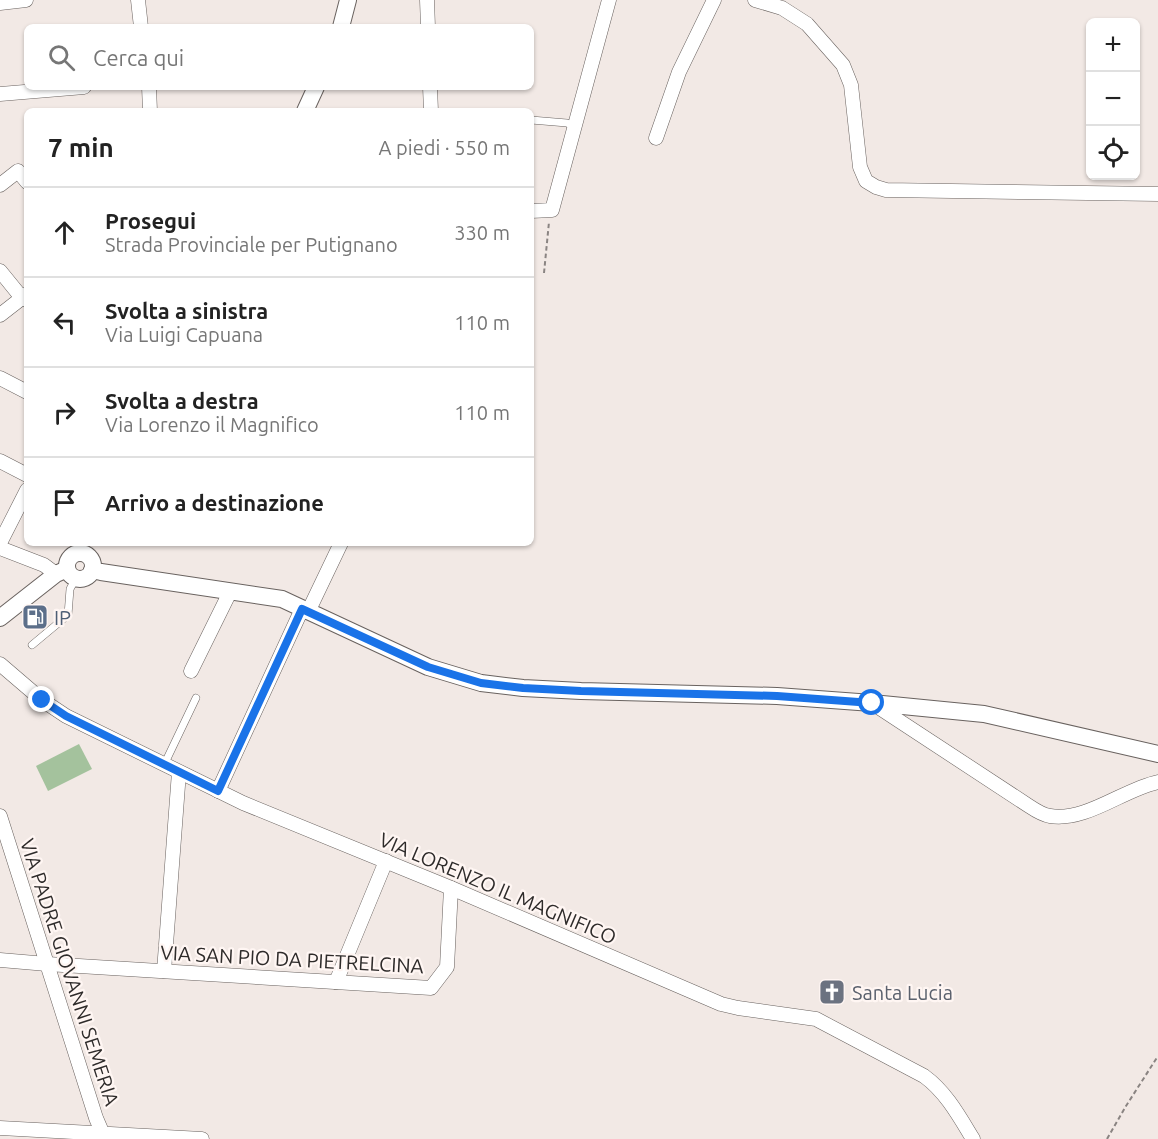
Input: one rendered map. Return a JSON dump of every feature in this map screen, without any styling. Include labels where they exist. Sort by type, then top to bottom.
[{"type":"street","points":[[6,2],[26,0]]},
{"type":"street","points":[[138,0],[141,24]]},
{"type":"street","points":[[342,24],[348,0]]},
{"type":"street","points":[[427,0],[428,24]]},
{"type":"street","points":[[534,211],[552,210],[609,0]]},
{"type":"street","points":[[656,138],[679,72],[714,0]]},
{"type":"street","points":[[755,0],[782,8],[807,24],[843,64],[851,85],[861,167],[866,181],[876,187],[886,190],[1158,194]]},
{"type":"street","points":[[0,94],[48,90]]},
{"type":"street","points":[[149,90],[150,108]]},
{"type":"street","points":[[306,108],[315,90]]},
{"type":"street","points":[[430,90],[430,108]]},
{"type":"street","points":[[0,186],[22,177]]},
{"type":"street","points":[[0,271],[24,296]]},
{"type":"street","points":[[0,315],[24,298]]},
{"type":"street","points":[[0,378],[24,390]]},
{"type":"street","points":[[0,461],[24,473]]},
{"type":"street","points":[[24,495],[0,545],[66,574],[86,577],[90,556]]},
{"type":"street","points":[[218,791],[305,610],[339,546]]},
{"type":"street","points":[[66,574],[67,562],[74,554],[80,553],[90,556],[101,572],[282,599],[428,667],[481,683],[581,691],[777,696],[984,714],[1158,754]]},
{"type":"street","points":[[0,618],[66,574]]},
{"type":"street","points":[[191,671],[230,592]]},
{"type":"street","name":"VIA LORENZO IL MAGNIFICO","points":[[0,664],[42,700],[66,716],[243,803],[451,888],[721,1004],[816,1019],[935,1084],[973,1139]]},
{"type":"street","points":[[872,703],[1029,807],[1049,816],[1068,816],[1158,782]]},
{"type":"street","points":[[164,971],[179,772]]},
{"type":"street","name":"VIA PADRE GIOVANNI SEMERIA","points":[[0,816],[96,1118],[104,1136]]},
{"type":"street","points":[[336,982],[386,861]]},
{"type":"street","name":"VIA SAN PIO DA PIETRELCINA","points":[[0,960],[431,988],[447,967],[451,888]]},
{"type":"street","points":[[0,1128],[104,1136],[202,1139]]},
{"type":"lane","points":[[534,120],[567,123],[574,127]]},
{"type":"lane","points":[[32,645],[68,615],[70,589],[66,574]]},
{"type":"lane","points":[[164,765],[196,698]]},
{"type":"path","points":[[544,273],[549,218],[552,210]]},
{"type":"path","points":[[1107,1139],[1158,1056]]},
{"type":"green space","points":[[79,744],[92,769],[48,791],[36,766]]},
{"type":"place","name":"IP","points":[[35,617]]},
{"type":"place","name":"Santa Lucia","points":[[832,992]]},
{"type":"route","points":[[42,700],[66,716],[218,791],[302,609],[428,667],[481,683],[581,691],[777,696],[872,703]]}]
